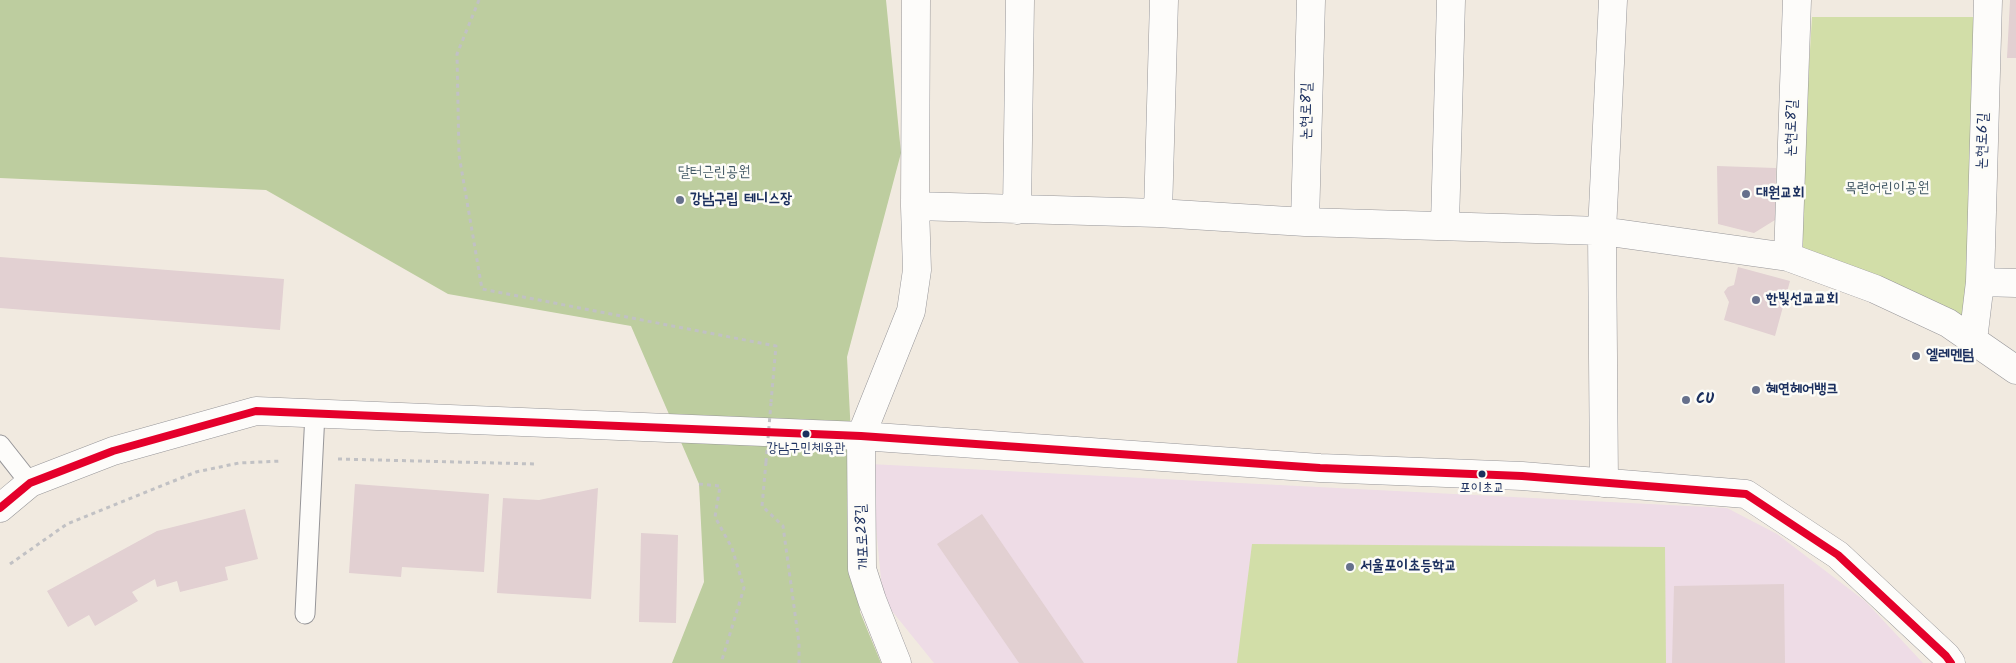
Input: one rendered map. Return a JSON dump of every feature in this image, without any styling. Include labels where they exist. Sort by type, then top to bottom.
[{"type":"street","points":[[861,436],[910,311],[918,270],[915,206],[916,0]]},
{"type":"street","points":[[1018,210],[1020,0]]},
{"type":"street","points":[[1158,213],[1164,0]]},
{"type":"street","name":"논현로8길","points":[[1306,222],[1311,0]]},
{"type":"street","points":[[1445,225],[1451,0]]},
{"type":"street","points":[[1604,483],[1602,231],[1614,0]]},
{"type":"street","name":"논현로8길","points":[[1788,257],[1797,0]]},
{"type":"street","name":"논현로6길","points":[[1973,340],[1980,282],[1988,0]]},
{"type":"street","points":[[915,206],[1158,213],[1306,222],[1602,231],[1788,257],[1875,289],[1948,323],[2016,370]]},
{"type":"street","points":[[1980,282],[2016,283]]},
{"type":"street","points":[[0,508],[30,483],[113,451],[256,410],[861,436],[1320,468],[1522,476],[1746,494],[1838,555],[1946,656],[1951,663]]},
{"type":"street","name":"개포로28길","points":[[861,436],[862,569],[896,663]]},
{"type":"lane","points":[[305,614],[315,413]]},
{"type":"lane","points":[[0,445],[30,483]]},
{"type":"path","points":[[479,0],[457,54],[459,155],[482,289],[776,346],[762,506],[784,526],[799,643],[799,663]]},
{"type":"path","points":[[335,459],[536,464]]},
{"type":"path","points":[[10,564],[66,524],[196,472],[239,463],[281,461]]},
{"type":"path","points":[[699,484],[720,486],[714,517],[732,548],[744,588],[721,663]]},
{"type":"shaded area","name":"서울포이초등학교","points":[[870,464],[1727,508],[1777,534],[1865,601],[1923,663],[934,663],[883,600]]},
{"type":"green space","name":"달터근린공원","points":[[0,0],[886,0],[901,153],[847,357],[860,612],[881,663],[672,663],[704,582],[699,484],[631,326],[448,294],[266,190],[0,178]]},
{"type":"green space","name":"목련어린이공원","points":[[1812,17],[1982,17],[1965,318],[1798,250]]},
{"type":"green space","points":[[1252,544],[1665,547],[1666,663],[1237,663]]},
{"type":"building","points":[[2010,0],[2016,0],[2016,58],[2007,58]]},
{"type":"building","name":"대원교회","points":[[1717,166],[1776,168],[1775,220],[1754,233],[1718,224]]},
{"type":"building","points":[[0,257],[284,279],[280,330],[0,308]]},
{"type":"building","name":"한빛선교교회","points":[[1738,267],[1790,281],[1775,336],[1724,320],[1729,302],[1724,292],[1728,287],[1734,285]]},
{"type":"building","points":[[355,484],[489,494],[484,572],[402,567],[401,577],[349,573]]},
{"type":"building","points":[[598,488],[591,599],[497,593],[503,498],[539,500]]},
{"type":"building","points":[[245,509],[258,559],[225,567],[228,580],[180,592],[177,581],[157,587],[155,579],[132,592],[138,601],[95,626],[89,615],[68,627],[47,591],[157,531]]},
{"type":"building","points":[[982,514],[1084,663],[1019,663],[937,544]]},
{"type":"building","points":[[641,533],[678,535],[676,623],[639,622]]},
{"type":"building","points":[[1784,584],[1785,663],[1672,663],[1674,586]]},
{"type":"transit line","points":[[0,508],[30,483],[113,451],[256,411],[861,436],[1320,468],[1522,476],[1746,494],[1838,555],[1946,656],[1951,663]]},
{"type":"place","name":"대원교회","points":[[1746,194]]},
{"type":"place","name":"강남구립 테니스장","points":[[680,200]]},
{"type":"place","name":"한빛선교교회","points":[[1756,300]]},
{"type":"place","name":"엘레멘텀","points":[[1916,356]]},
{"type":"place","name":"혜연헤어뱅크","points":[[1756,390]]},
{"type":"place","name":"CU","points":[[1686,400]]},
{"type":"place","name":"강남구민체육관","points":[[806,434]]},
{"type":"place","name":"포이초교","points":[[1482,474]]},
{"type":"place","name":"서울포이초등학교","points":[[1350,567]]}]
